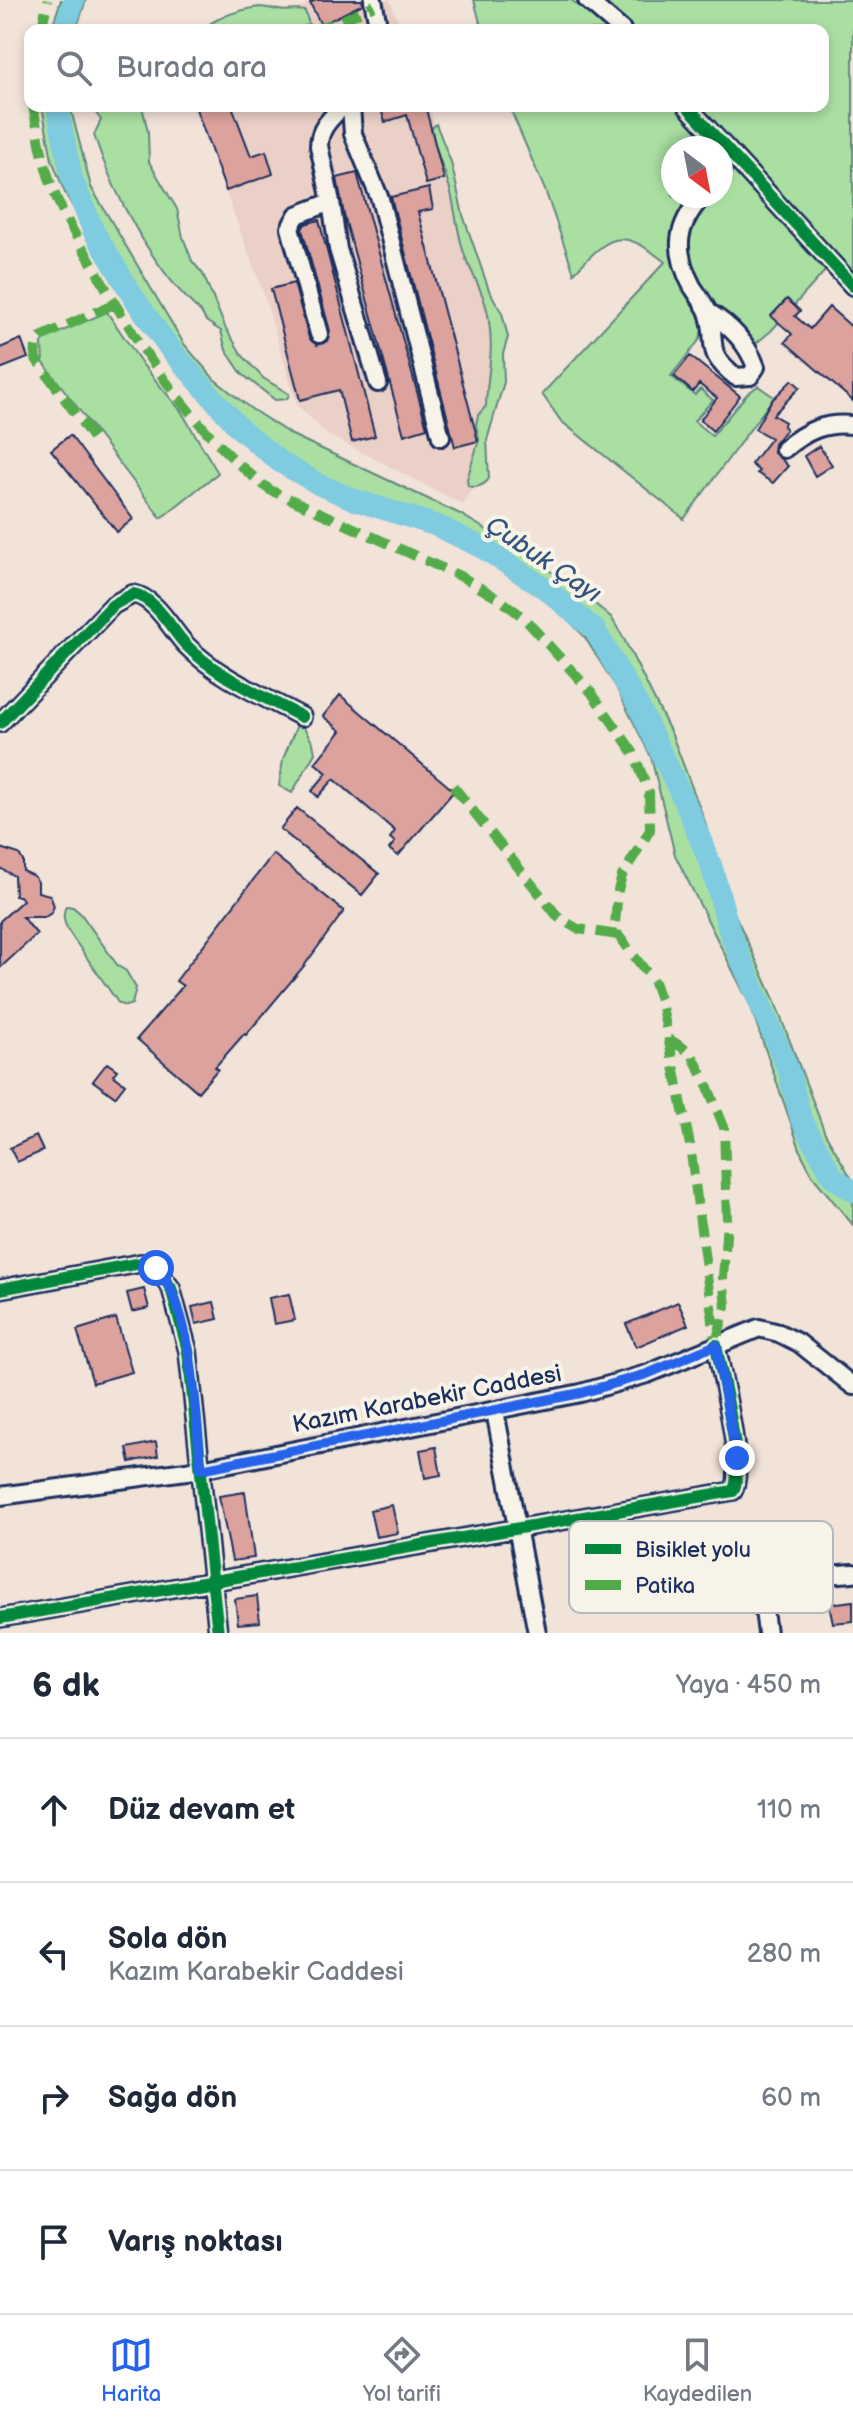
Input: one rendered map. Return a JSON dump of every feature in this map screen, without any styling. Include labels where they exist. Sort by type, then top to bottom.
[{"type":"street","points":[[373,0],[378,24]]},
{"type":"street","points":[[587,0],[615,24]]},
{"type":"street","points":[[337,112],[324,126],[319,137],[338,249],[378,383]]},
{"type":"street","points":[[351,112],[353,134],[380,199],[441,437]]},
{"type":"street","points":[[692,112],[714,136]]},
{"type":"street","points":[[733,157],[853,286]]},
{"type":"street","points":[[319,334],[290,228],[297,215],[331,202]]},
{"type":"street","points":[[693,208],[685,218],[679,246],[689,281],[708,312]]},
{"type":"street","points":[[784,449],[805,432],[821,426],[853,425]]},
{"type":"street","points":[[0,723],[113,605],[133,594],[147,600],[186,644],[212,666],[302,717]]},
{"type":"street","points":[[0,1289],[128,1264],[149,1264],[166,1280],[175,1299],[188,1351],[218,1633]]},
{"type":"street","name":"Kazım Karabekir Caddesi","points":[[0,1496],[201,1469],[495,1411],[628,1380],[759,1328],[799,1343],[853,1386]]},
{"type":"street","points":[[0,1618],[733,1491],[737,1486],[737,1458],[716,1345]]},
{"type":"street","points":[[495,1411],[537,1633]]},
{"type":"street","points":[[833,1575],[853,1573]]},
{"type":"street","points":[[765,1613],[767,1633]]},
{"type":"shaded area","points":[[315,0],[390,0],[400,24],[269,24]]},
{"type":"shaded area","points":[[195,112],[431,112],[472,259],[507,331],[477,475],[464,505],[328,435],[297,405],[261,286]]},
{"type":"green space","points":[[61,0],[86,0],[78,24],[53,24]]},
{"type":"green space","points":[[474,0],[571,0],[604,24],[480,24]]},
{"type":"green space","points":[[602,0],[853,0],[853,275],[733,144],[733,136],[726,136],[704,112],[829,112],[829,24],[625,24]]},
{"type":"green space","points":[[259,7],[305,11],[309,24],[210,24]]},
{"type":"green space","points":[[43,112],[72,112],[91,187],[184,344],[214,379],[290,434],[460,514],[512,545],[574,587],[611,617],[672,735],[704,819],[730,904],[773,997],[825,1133],[853,1181],[853,1225],[814,1178],[802,1155],[750,1005],[675,855],[651,757],[616,687],[584,636],[547,598],[485,559],[427,532],[306,487],[262,459],[192,388],[154,339],[116,282],[65,193],[52,160]]},
{"type":"green space","points":[[95,112],[143,112],[149,162],[177,209],[192,261],[203,274],[225,327],[242,355],[263,378],[289,394],[287,399],[275,400],[242,374],[226,350],[221,331],[206,321],[151,253],[124,206],[102,158],[94,135],[101,120]]},
{"type":"green space","points":[[512,112],[682,112],[704,136],[661,136],[661,208],[691,208],[675,248],[685,289],[698,312],[702,329],[700,339],[671,376],[695,395],[700,389],[713,400],[694,421],[712,436],[747,394],[758,386],[774,397],[684,519],[561,421],[542,394],[665,262],[637,243],[616,240],[597,250],[574,273],[545,190]]},
{"type":"green space","points":[[436,124],[451,162],[463,215],[489,290],[502,313],[508,337],[503,354],[504,382],[487,440],[489,478],[474,487],[468,486],[467,479],[479,440],[478,415],[486,406],[490,333],[486,306],[463,251],[451,193],[435,144],[432,128]]},
{"type":"green space","points":[[733,165],[826,270],[771,331],[754,345],[703,292],[684,255],[693,215],[699,208],[733,208]]},
{"type":"green space","points":[[107,312],[143,365],[181,411],[218,473],[161,518],[43,362],[42,343],[46,338]]},
{"type":"green space","points":[[299,720],[313,743],[315,753],[292,793],[279,786],[283,759]]},
{"type":"green space","points":[[66,906],[73,907],[81,914],[118,966],[126,971],[136,988],[132,1004],[119,1004],[71,935],[64,921]]},
{"type":"building","points":[[316,0],[362,0],[363,4],[320,24],[310,3]]},
{"type":"building","points":[[197,112],[234,112],[251,156],[266,151],[273,174],[226,191]]},
{"type":"building","points":[[382,112],[427,112],[444,179],[426,184],[407,115],[385,122]]},
{"type":"building","points":[[357,173],[427,428],[404,435],[344,215],[337,178]]},
{"type":"building","points":[[429,188],[433,209],[418,212],[478,441],[455,447],[391,197]]},
{"type":"building","points":[[319,220],[375,436],[352,442],[339,390],[300,400],[271,289],[294,283],[309,338],[317,345],[327,341],[330,331],[302,229],[305,224]]},
{"type":"building","points":[[787,299],[800,311],[795,316],[810,329],[829,307],[853,328],[853,401],[785,342],[792,334],[771,316]]},
{"type":"building","points":[[21,339],[28,358],[0,369],[0,348]]},
{"type":"building","points":[[690,356],[740,396],[713,431],[700,420],[717,398],[699,384],[693,392],[674,376]]},
{"type":"building","points":[[792,380],[800,387],[773,415],[785,422],[783,426],[786,429],[774,444],[773,451],[788,466],[773,483],[757,473],[759,471],[751,464],[771,438],[755,429],[771,401]]},
{"type":"building","points":[[70,435],[133,519],[117,532],[51,450]]},
{"type":"building","points":[[819,446],[832,465],[815,476],[804,456]]},
{"type":"building","points":[[340,695],[454,791],[398,856],[389,849],[395,842],[390,838],[395,831],[334,779],[318,797],[312,791],[327,773],[315,763],[341,731],[323,716]]},
{"type":"building","points":[[297,808],[379,874],[362,895],[280,829]]},
{"type":"building","points":[[0,848],[19,854],[23,871],[34,876],[38,882],[38,892],[50,895],[54,906],[45,917],[22,917],[37,934],[0,968],[0,921],[23,900],[15,896],[14,876],[0,868]]},
{"type":"building","points":[[273,854],[344,911],[304,966],[215,1067],[218,1069],[198,1092],[137,1039],[183,986],[176,981]]},
{"type":"building","points":[[107,1063],[117,1070],[113,1075],[125,1084],[115,1097],[93,1081]]},
{"type":"building","points":[[36,1136],[43,1151],[17,1162],[10,1148]]},
{"type":"building","points":[[144,1289],[149,1308],[132,1312],[127,1293]]},
{"type":"building","points":[[289,1294],[295,1320],[274,1324],[269,1298]]},
{"type":"building","points":[[214,1302],[218,1319],[196,1324],[192,1307]]},
{"type":"building","points":[[678,1302],[688,1325],[636,1347],[626,1324]]},
{"type":"building","points":[[116,1318],[132,1372],[93,1383],[77,1330]]},
{"type":"building","points":[[156,1442],[158,1456],[130,1462],[127,1448]]},
{"type":"building","points":[[436,1447],[441,1475],[425,1478],[420,1450]]},
{"type":"building","points":[[245,1492],[254,1558],[232,1561],[219,1496]]},
{"type":"building","points":[[392,1505],[398,1533],[376,1537],[370,1510]]},
{"type":"building","points":[[257,1596],[260,1622],[238,1624],[235,1599]]},
{"type":"building","points":[[853,1601],[853,1621],[833,1623],[833,1604]]},
{"type":"waterway","name":"Çubuk Çayı","points":[[66,24],[74,0]]},
{"type":"waterway","name":"Çubuk Çayı","points":[[58,112],[72,179],[94,232],[136,301],[171,350],[239,428],[280,462],[320,485],[355,500],[438,526],[483,548],[547,590],[595,630],[639,707],[688,809],[712,868],[730,933],[789,1072],[801,1119],[833,1177],[853,1191]]},
{"type":"marked path","points":[[42,24],[48,0]]},
{"type":"marked path","points":[[332,24],[374,5]]},
{"type":"marked path","points":[[34,112],[48,175],[69,223],[147,355],[191,414],[216,441],[270,490],[464,578],[502,601],[523,617],[591,692],[633,752],[649,792],[650,830],[622,876],[615,924],[618,935],[654,982],[661,1002],[690,1145],[716,1345]]},
{"type":"marked path","points":[[93,438],[36,359],[36,347],[41,337],[114,304]]},
{"type":"marked path","points":[[453,786],[559,918],[578,929],[618,935]]},
{"type":"marked path","points":[[669,1039],[691,1053],[724,1127],[727,1222],[723,1278],[726,1306],[718,1335]]},
{"type":"cycle path","points":[[693,112],[853,286]]},
{"type":"cycle path","points":[[0,723],[113,605],[133,594],[149,601],[186,645],[212,667],[302,717]]},
{"type":"cycle path","points":[[0,1289],[141,1263],[156,1268],[171,1288],[188,1351],[218,1633]]},
{"type":"cycle path","points":[[0,1618],[733,1491],[737,1464],[735,1444],[716,1345]]},
{"type":"route","points":[[156,1268],[171,1288],[188,1351],[201,1469],[581,1393],[647,1374],[716,1345],[737,1458]]}]
